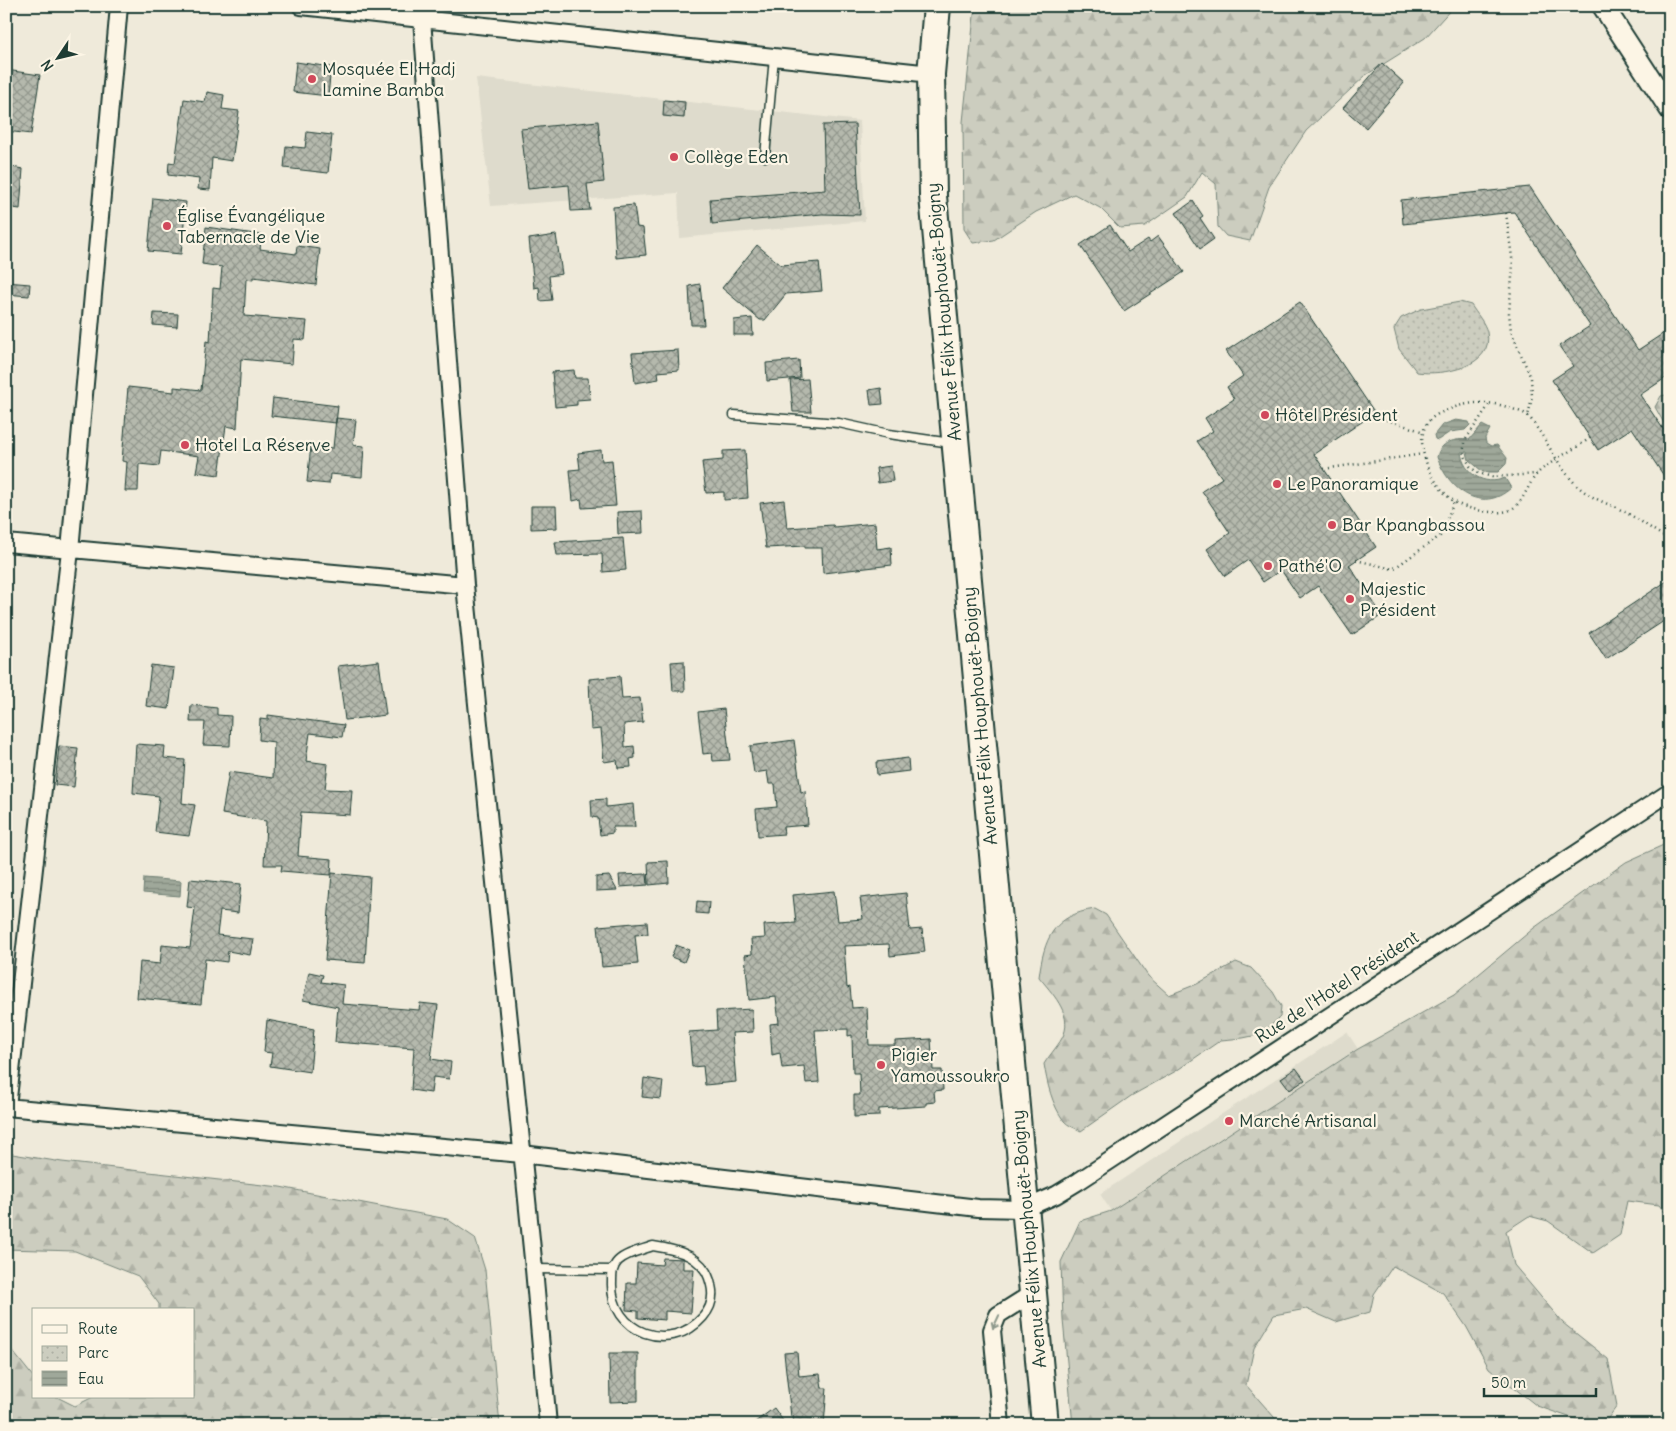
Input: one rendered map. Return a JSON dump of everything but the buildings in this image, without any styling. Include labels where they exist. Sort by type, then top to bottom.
[{"type":"highway","name":"Avenue Félix Houphouët-Boigny","points":[[937,6],[931,74],[933,196],[1045,1425]]},
{"type":"street","points":[[119,6],[70,550],[7,1107],[522,1154],[978,1208],[1024,1210]]},
{"type":"street","points":[[302,6],[421,13],[774,57],[931,74]]},
{"type":"street","points":[[1602,6],[1670,109]]},
{"type":"street","points":[[421,13],[465,585],[548,1425]]},
{"type":"street","points":[[6,543],[465,585]]},
{"type":"street","name":"Rue de l'Hotel Président","points":[[1024,1210],[1056,1195],[1079,1181],[1670,792]]},
{"type":"street","points":[[1001,1425],[992,1330],[998,1314],[1034,1293]]},
{"type":"lane","points":[[765,157],[774,57]]},
{"type":"lane","points":[[734,415],[839,423],[889,434],[955,443]]},
{"type":"lane","points":[[653,1246],[676,1249],[697,1260],[709,1275],[713,1293],[709,1310],[696,1325],[677,1333],[660,1338],[638,1331],[624,1320],[617,1309],[612,1292],[612,1270],[618,1261],[632,1253],[653,1246]]},
{"type":"lane","points":[[534,1270],[612,1270]]},
{"type":"path","points":[[1506,213],[1513,265],[1509,313],[1511,331],[1531,378],[1532,396],[1528,416]]},
{"type":"path","points":[[1489,404],[1466,439],[1463,452],[1470,466],[1484,476],[1537,474]]},
{"type":"path","points":[[1590,438],[1558,460],[1537,474],[1520,500],[1510,510],[1491,512],[1473,509],[1454,502],[1429,470],[1423,454],[1421,440],[1426,425],[1438,414],[1460,405],[1489,404],[1508,407],[1528,416],[1558,460],[1582,489],[1601,502],[1625,512],[1670,540]]},
{"type":"path","points":[[1372,415],[1424,432]]},
{"type":"path","points":[[1324,469],[1423,454]]},
{"type":"path","points":[[1356,560],[1393,568],[1440,536],[1454,502]]},
{"type":"shaded area","name":"Collège Eden","points":[[476,78],[860,121],[865,221],[680,238],[678,193],[491,206]]},
{"type":"shaded area","name":"Marché Artisanal","points":[[1347,1032],[1358,1049],[1111,1211],[1100,1194]]},
{"type":"green space","points":[[975,6],[1454,6],[1425,38],[1366,75],[1306,131],[1269,187],[1250,241],[1226,236],[1218,227],[1216,184],[1202,172],[1187,197],[1145,226],[1120,228],[1100,208],[1074,194],[1036,212],[994,240],[973,243],[964,229],[963,122]]},
{"type":"green space","points":[[1460,302],[1471,305],[1486,329],[1487,344],[1483,354],[1464,367],[1440,372],[1417,372],[1399,349],[1394,329],[1401,318],[1421,309]]},
{"type":"green space","points":[[1670,394],[1670,434],[1655,407],[1661,396]]},
{"type":"green space","points":[[1670,842],[1670,1219],[1659,1205],[1627,1201],[1620,1235],[1593,1253],[1548,1221],[1529,1216],[1506,1231],[1514,1265],[1563,1323],[1608,1359],[1617,1406],[1603,1425],[1592,1425],[1537,1406],[1489,1368],[1466,1326],[1443,1293],[1393,1266],[1374,1294],[1370,1312],[1336,1322],[1306,1309],[1274,1315],[1254,1348],[1246,1385],[1281,1425],[1073,1425],[1063,1320],[1061,1262],[1080,1221],[1111,1211],[1358,1049],[1454,995],[1534,928],[1626,862]]},
{"type":"green space","points":[[1095,909],[1106,915],[1148,976],[1169,995],[1197,984],[1236,962],[1251,968],[1273,992],[1281,1006],[1280,1017],[1262,1034],[1221,1040],[1176,1071],[1131,1096],[1081,1131],[1064,1121],[1056,1108],[1048,1086],[1044,1064],[1060,1042],[1066,1026],[1059,1003],[1039,977],[1044,951],[1053,931],[1069,917]]},
{"type":"green space","points":[[6,1153],[62,1162],[280,1187],[447,1219],[475,1238],[485,1270],[500,1425],[6,1425],[6,1343],[32,1376],[32,1398],[59,1398],[75,1406],[91,1398],[195,1398],[195,1308],[159,1308],[159,1304],[138,1276],[75,1251],[6,1249]]},
{"type":"water","points":[[1456,420],[1469,422],[1470,425],[1465,430],[1450,432],[1438,440],[1435,439],[1434,435],[1442,425]]},
{"type":"water","points":[[1482,425],[1490,429],[1485,438],[1486,443],[1491,446],[1497,445],[1507,458],[1506,464],[1498,472],[1483,472],[1469,460],[1467,452],[1461,452],[1463,460],[1470,472],[1476,476],[1490,481],[1505,478],[1511,488],[1500,496],[1488,499],[1467,495],[1457,488],[1442,469],[1437,457],[1441,448],[1449,442],[1469,440]]},
{"type":"water","points":[[144,878],[181,881],[180,896],[143,893]]},
{"type":"place","name":"Mosquée El Hadj Lamine Bamba","points":[[312,79]]},
{"type":"place","name":"Collège Eden","points":[[674,157]]},
{"type":"place","name":"Église Évangélique Tabernacle de Vie","points":[[167,226]]},
{"type":"place","name":"Hôtel Président","points":[[1265,415]]},
{"type":"place","name":"Hotel La Réserve","points":[[185,445]]},
{"type":"place","name":"Le Panoramique","points":[[1277,484]]},
{"type":"place","name":"Bar Kpangbassou","points":[[1332,525]]},
{"type":"place","name":"Pathé'O","points":[[1268,566]]},
{"type":"place","name":"Majestic Président","points":[[1350,599]]},
{"type":"place","name":"Pigier Yamoussoukro","points":[[881,1065]]},
{"type":"place","name":"Marché Artisanal","points":[[1229,1121]]}]
